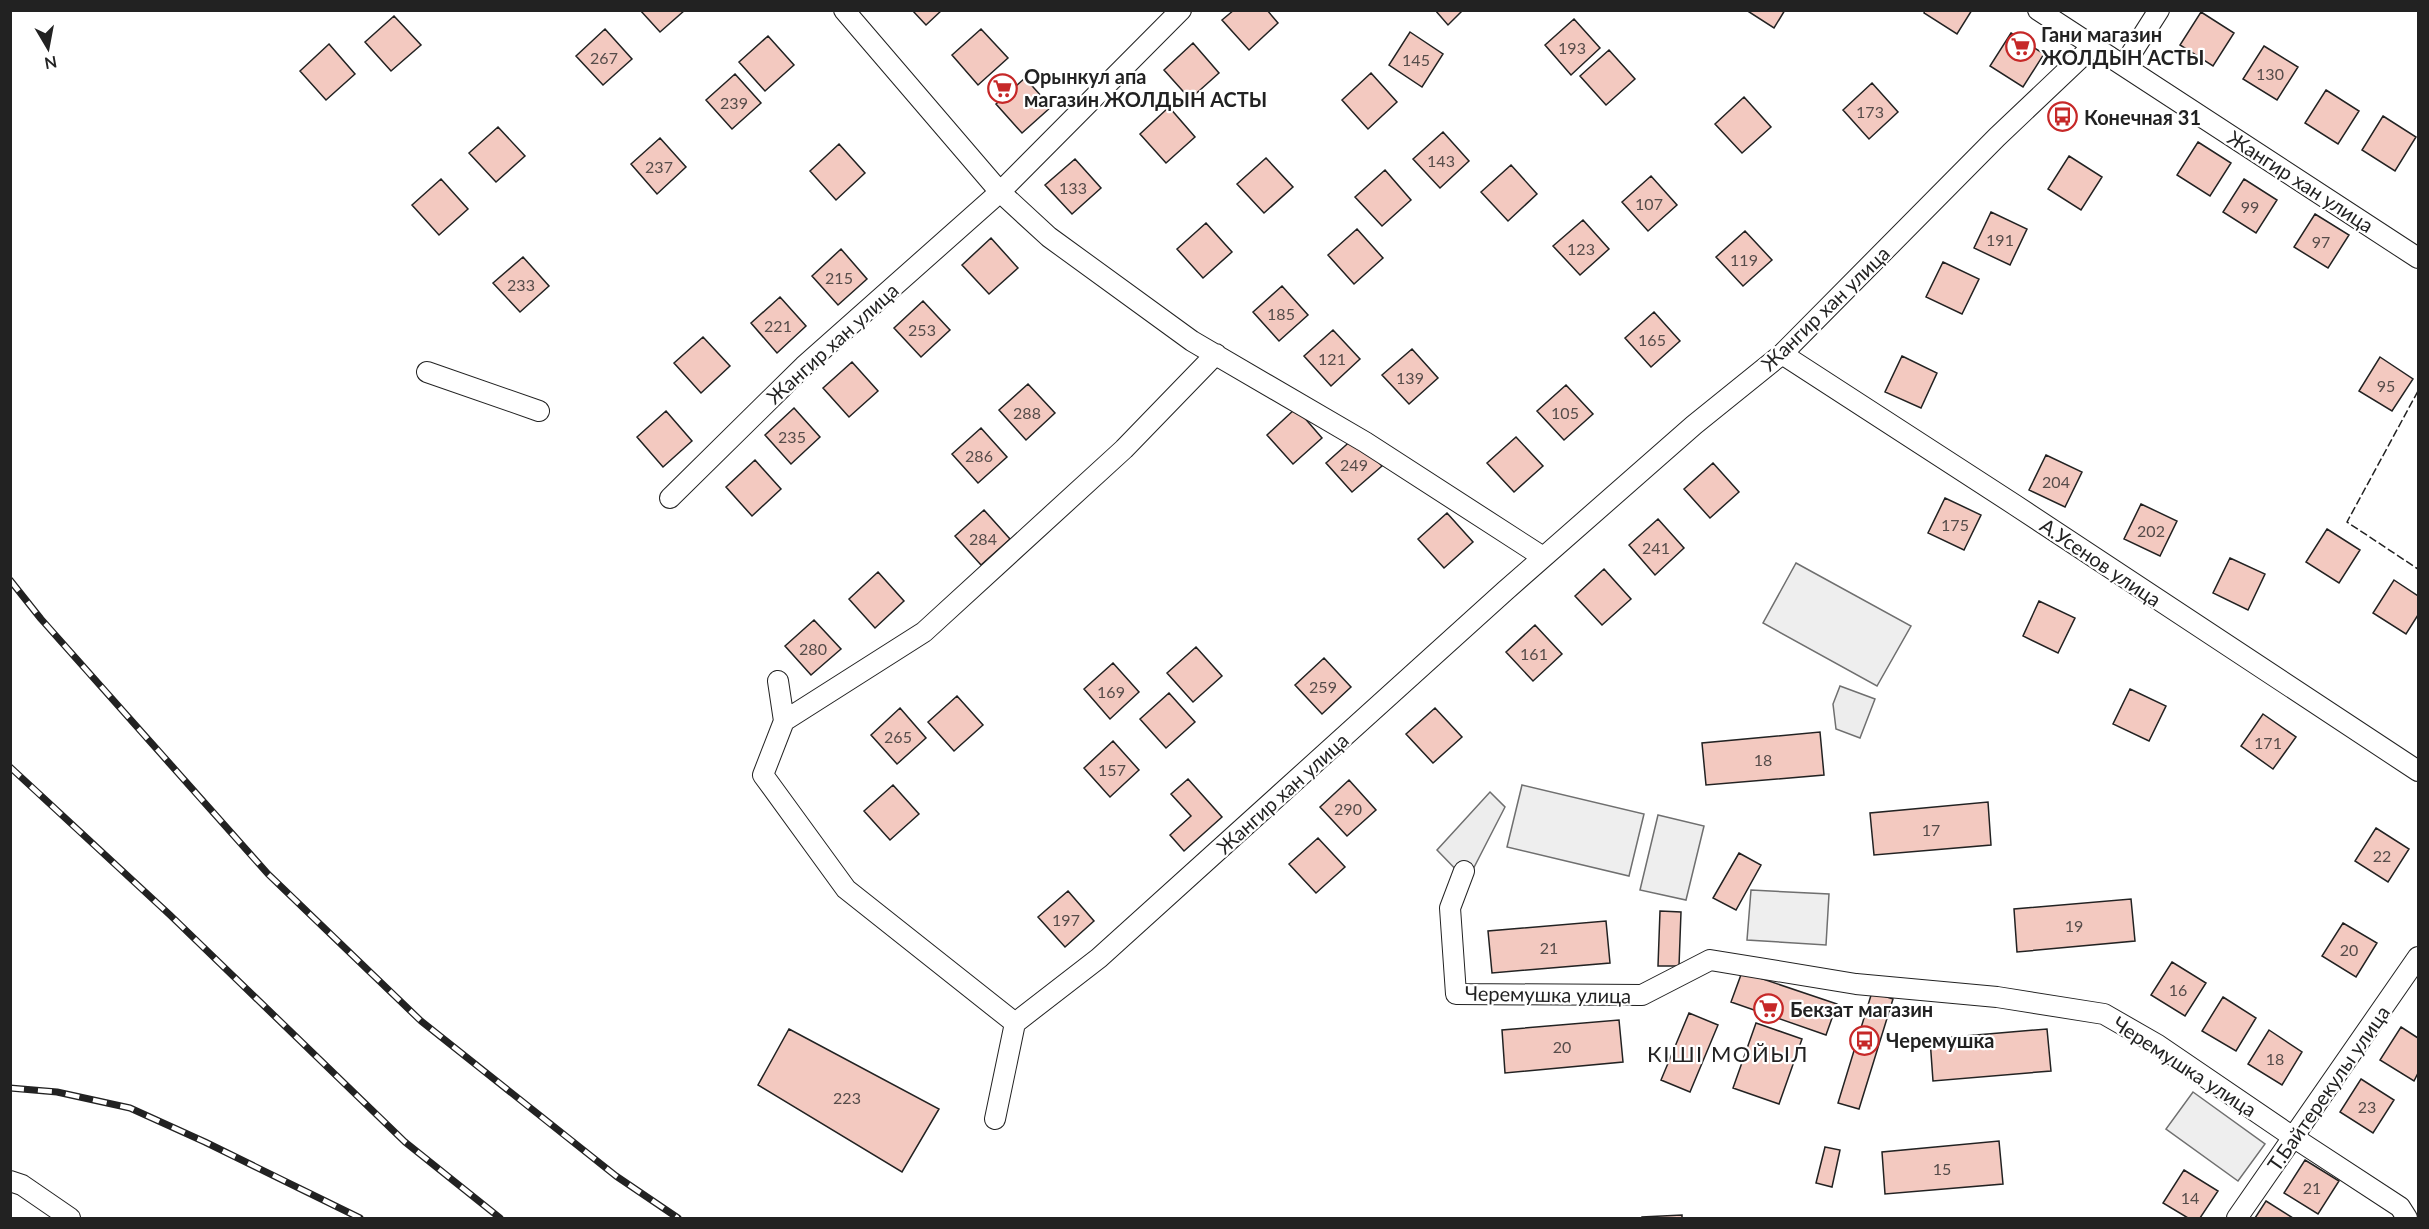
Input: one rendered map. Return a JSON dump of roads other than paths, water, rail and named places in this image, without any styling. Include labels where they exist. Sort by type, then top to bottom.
[{"type":"street","points":[[844,10],[1000,192],[1048,237],[1192,341],[1365,442],[1543,557]]},
{"type":"street","name":"Жангир хан улица","points":[[670,498],[804,366],[1000,192],[1181,10]]},
{"type":"street","name":"Жангир хан улица","points":[[2038,10],[2418,258]]},
{"type":"street","points":[[2124,65],[2159,10]]},
{"type":"street","name":"Жангир хан улица","points":[[1015,1023],[1099,958],[1543,557],[1694,425],[1782,354],[1997,137],[2093,46]]},
{"type":"street","points":[[784,721],[924,632],[1124,449],[1216,354]]},
{"type":"street","name":"А.Усенов улица","points":[[1782,354],[2418,771]]},
{"type":"street","points":[[428,372],[539,411]]},
{"type":"street","points":[[778,681],[784,721],[763,775],[846,889],[1015,1023],[995,1119]]},
{"type":"street","name":"Черемушка улица","points":[[1464,871],[1450,908],[1456,994],[1642,995],[1710,960],[1856,984],[1997,997],[2104,1014],[2158,1045],[2400,1207],[2407,1218]]},
{"type":"street","name":"Т.Байтерекулы улица","points":[[2236,1218],[2416,965]]},
{"type":"street","points":[[10,1181],[22,1185],[70,1218]]},
{"type":"railway","points":[[10,580],[41,619],[268,874],[421,1021],[616,1176],[678,1218]]},
{"type":"railway","points":[[10,767],[170,915],[405,1142],[500,1218]]},
{"type":"railway","points":[[10,1088],[57,1092],[130,1108],[360,1218]]},
{"type":"place","name":"Гани магазин ЖОЛДЫН АСТЫ","points":[[2020,46]]},
{"type":"place","name":"Орынкул апа магазин ЖОЛДЫН АСТЫ","points":[[1003,88]]},
{"type":"place","name":"Конечная 31","points":[[2063,117]]},
{"type":"place","name":"Бекзат магазин","points":[[1769,1009]]},
{"type":"place","name":"Черемушка","points":[[1865,1040]]},
{"type":"district","name":"КІШІ МОЙЫЛ","points":[[1728,1053]]}]
